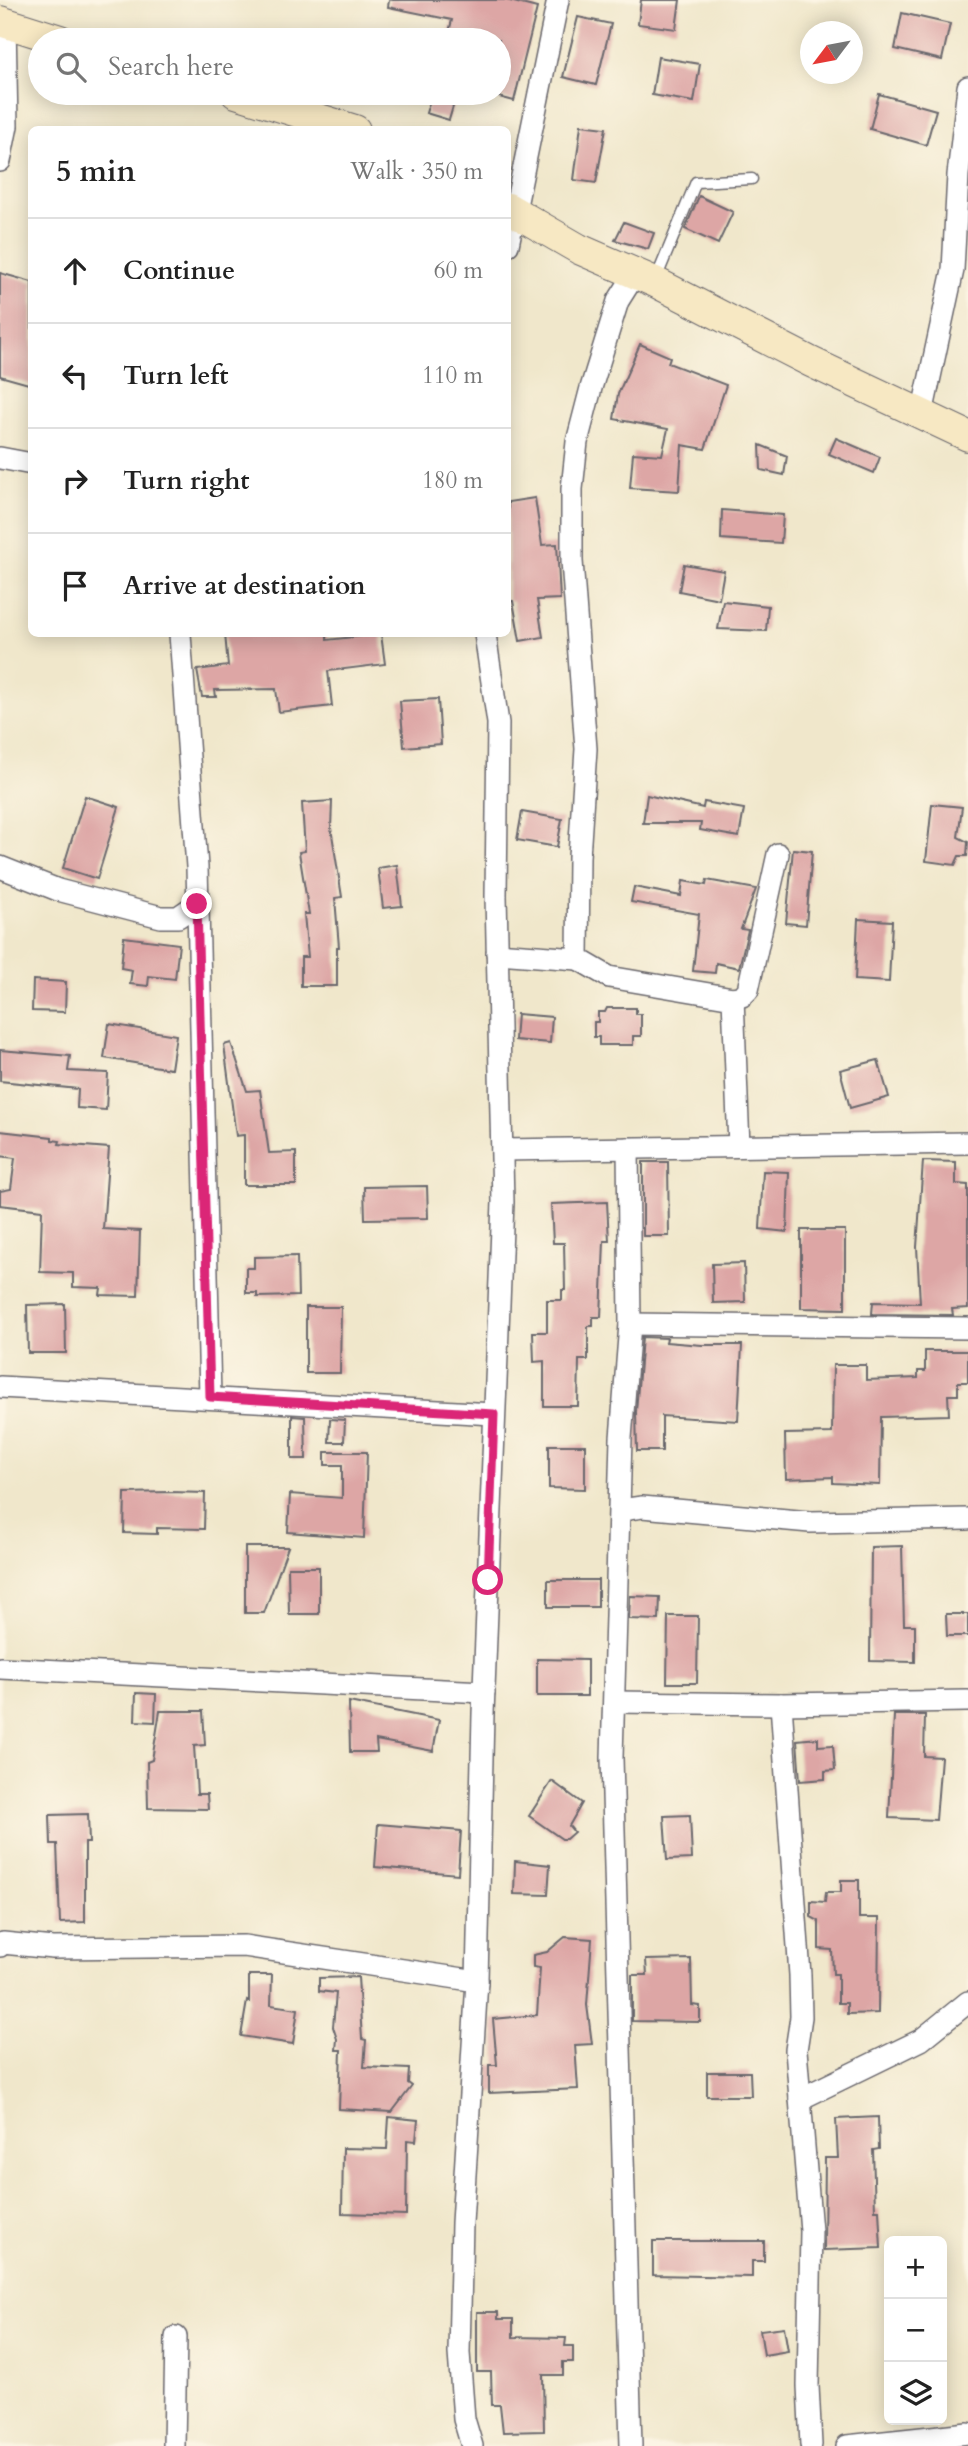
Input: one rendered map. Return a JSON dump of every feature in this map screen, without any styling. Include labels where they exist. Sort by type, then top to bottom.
[{"type":"street","points":[[558,0],[512,210],[579,249],[645,278],[811,362],[968,436]]},
{"type":"street","points":[[0,162],[7,126],[2,21],[28,30]]},
{"type":"street","points":[[922,414],[953,270],[958,174],[968,87]]},
{"type":"street","points":[[275,105],[342,126]]},
{"type":"street","points":[[578,959],[579,857],[586,749],[572,561],[572,489],[577,442],[618,301],[645,278]]},
{"type":"street","points":[[0,458],[28,463]]},
{"type":"street","points":[[180,637],[197,904],[210,1397]]},
{"type":"street","points":[[472,2446],[464,2419],[459,2353],[462,2223],[477,1981],[502,1150],[497,953],[498,723],[485,637]]},
{"type":"street","points":[[497,953],[578,959],[609,977],[733,998],[742,996],[748,990],[778,854]]},
{"type":"street","points":[[0,867],[58,890],[161,917],[178,917],[197,904]]},
{"type":"street","points":[[733,998],[739,1146]]},
{"type":"street","points":[[502,1150],[968,1143]]},
{"type":"street","points":[[628,1148],[630,1324],[621,1438],[612,1758],[631,2446]]},
{"type":"street","points":[[630,1324],[968,1328]]},
{"type":"street","points":[[0,1387],[494,1414]]},
{"type":"street","points":[[621,1510],[642,1507],[810,1522],[968,1519]]},
{"type":"street","points":[[0,1668],[484,1692]]},
{"type":"street","points":[[614,1702],[781,1704],[968,1701]]},
{"type":"street","points":[[781,1704],[800,1975],[796,2050],[811,2231],[805,2446],[836,2446]]},
{"type":"street","points":[[1,1943],[53,1948],[244,1946],[477,1981]]},
{"type":"street","points":[[800,2099],[863,2071],[921,2040],[968,2002]]},
{"type":"street","points":[[174,2446],[176,2337]]},
{"type":"street","points":[[847,2446],[965,2431]]},
{"type":"lane","points":[[645,278],[696,181],[752,179]]},
{"type":"building","points":[[389,0],[506,0],[537,8],[514,101],[511,100],[511,28],[450,28],[452,20],[388,7]]},
{"type":"building","points":[[641,0],[680,0],[676,29],[638,24]]},
{"type":"building","points":[[902,13],[950,24],[942,60],[895,49]]},
{"type":"building","points":[[578,17],[611,24],[596,85],[563,77]]},
{"type":"building","points":[[658,57],[700,64],[694,102],[652,95]]},
{"type":"building","points":[[879,94],[936,110],[926,145],[870,129]]},
{"type":"building","points":[[428,105],[453,105],[449,120],[426,113]]},
{"type":"building","points":[[581,125],[606,128],[596,183],[574,180]]},
{"type":"building","points":[[699,196],[733,212],[718,244],[685,229]]},
{"type":"building","points":[[624,222],[654,233],[648,249],[615,240]]},
{"type":"building","points":[[0,273],[28,281],[28,384],[0,376]]},
{"type":"building","points":[[640,344],[670,357],[668,363],[726,385],[705,449],[682,445],[679,491],[630,488],[633,453],[662,455],[668,429],[614,419],[618,394]]},
{"type":"building","points":[[836,438],[880,457],[874,473],[829,454]]},
{"type":"building","points":[[760,445],[787,456],[784,475],[761,470]]},
{"type":"building","points":[[535,498],[542,545],[557,544],[560,599],[537,600],[543,637],[520,641],[511,601],[511,502]]},
{"type":"building","points":[[722,510],[783,515],[781,543],[721,539]]},
{"type":"building","points":[[684,564],[724,571],[719,599],[679,591]]},
{"type":"building","points":[[723,601],[768,606],[766,631],[718,629]]},
{"type":"building","points":[[225,637],[327,637],[327,640],[381,637],[385,664],[328,671],[332,706],[279,712],[276,689],[215,690],[216,697],[202,697],[197,670],[228,666]]},
{"type":"building","points":[[438,699],[441,744],[404,747],[400,701]]},
{"type":"building","points":[[647,795],[703,808],[704,802],[744,809],[739,837],[700,830],[701,823],[643,823]]},
{"type":"building","points":[[85,796],[119,807],[97,879],[63,868]]},
{"type":"building","points":[[332,801],[331,828],[342,897],[335,898],[339,947],[337,986],[301,986],[301,957],[308,957],[304,914],[309,914],[299,852],[305,851],[302,803]]},
{"type":"building","points":[[932,804],[962,807],[958,837],[968,842],[967,856],[959,856],[955,865],[926,861]]},
{"type":"building","points":[[522,812],[562,819],[557,847],[517,840]]},
{"type":"building","points":[[793,849],[812,851],[806,925],[786,923]]},
{"type":"building","points":[[397,865],[402,906],[383,908],[378,868]]},
{"type":"building","points":[[707,880],[756,889],[741,929],[748,930],[739,968],[716,963],[715,973],[693,971],[699,914],[631,902],[634,887],[681,896],[683,881],[706,885]]},
{"type":"building","points":[[858,919],[892,921],[889,982],[855,980]]},
{"type":"building","points":[[124,937],[179,944],[175,979],[149,976],[148,986],[130,984],[132,970],[121,968]]},
{"type":"building","points":[[33,980],[66,982],[65,1012],[32,1011]]},
{"type":"building","points":[[607,1008],[636,1008],[636,1014],[641,1014],[641,1036],[633,1036],[633,1045],[599,1045],[599,1037],[594,1037],[594,1022],[598,1022],[598,1012],[605,1012]]},
{"type":"building","points":[[517,1014],[552,1017],[550,1043],[515,1040]]},
{"type":"building","points":[[109,1024],[176,1035],[171,1069],[104,1058]]},
{"type":"building","points":[[231,1043],[247,1091],[260,1090],[269,1153],[296,1152],[296,1185],[244,1185],[244,1135],[236,1136],[224,1045]]},
{"type":"building","points":[[0,1050],[70,1056],[68,1071],[108,1073],[106,1110],[77,1108],[78,1089],[0,1081]]},
{"type":"building","points":[[878,1060],[889,1097],[850,1108],[840,1070]]},
{"type":"building","points":[[0,1131],[52,1137],[52,1140],[60,1141],[59,1144],[109,1148],[103,1229],[140,1231],[138,1296],[100,1295],[101,1288],[73,1287],[73,1273],[40,1272],[42,1210],[0,1205],[0,1191],[11,1189],[15,1158],[0,1156]]},
{"type":"building","points":[[923,1161],[956,1162],[956,1184],[968,1185],[968,1308],[952,1309],[953,1315],[872,1314],[873,1302],[920,1303],[917,1247]]},
{"type":"building","points":[[643,1162],[668,1162],[669,1236],[643,1236]]},
{"type":"building","points":[[763,1171],[789,1172],[787,1232],[760,1229]]},
{"type":"building","points":[[427,1186],[428,1218],[365,1219],[364,1187]]},
{"type":"building","points":[[607,1202],[609,1241],[604,1241],[601,1317],[593,1317],[593,1326],[588,1326],[588,1360],[579,1360],[578,1406],[544,1406],[544,1361],[534,1362],[533,1332],[547,1332],[547,1300],[562,1300],[562,1290],[565,1290],[564,1243],[553,1243],[551,1204]]},
{"type":"building","points":[[801,1230],[845,1230],[845,1309],[801,1308]]},
{"type":"building","points":[[297,1256],[298,1296],[257,1297],[257,1293],[246,1293],[246,1268],[254,1268],[254,1257]]},
{"type":"building","points":[[744,1263],[745,1302],[713,1303],[712,1264]]},
{"type":"building","points":[[65,1304],[66,1353],[28,1353],[27,1305]]},
{"type":"building","points":[[306,1307],[341,1307],[340,1373],[306,1373]]},
{"type":"building","points":[[642,1337],[667,1338],[666,1342],[702,1345],[742,1345],[738,1421],[662,1416],[662,1451],[637,1451],[636,1412]]},
{"type":"building","points":[[925,1351],[968,1351],[968,1382],[958,1382],[958,1395],[948,1395],[949,1415],[881,1417],[880,1485],[833,1483],[833,1477],[786,1479],[785,1434],[832,1433],[833,1365],[866,1365],[866,1380],[918,1378],[918,1371],[925,1371]]},
{"type":"building","points":[[292,1416],[305,1417],[306,1459],[292,1459]]},
{"type":"building","points":[[330,1419],[345,1420],[344,1442],[329,1442]]},
{"type":"building","points":[[549,1445],[585,1445],[585,1489],[549,1488]]},
{"type":"building","points":[[325,1452],[367,1452],[364,1538],[288,1532],[290,1494],[342,1498],[342,1465],[325,1465]]},
{"type":"building","points":[[125,1493],[205,1493],[204,1529],[157,1528],[157,1534],[124,1533]]},
{"type":"building","points":[[902,1546],[904,1625],[915,1625],[915,1662],[870,1661],[871,1547]]},
{"type":"building","points":[[245,1547],[288,1547],[264,1613],[245,1613]]},
{"type":"building","points":[[288,1567],[319,1567],[319,1614],[289,1614]]},
{"type":"building","points":[[548,1580],[598,1580],[598,1607],[548,1607]]},
{"type":"building","points":[[630,1596],[660,1597],[659,1620],[629,1619]]},
{"type":"building","points":[[946,1614],[968,1614],[968,1636],[947,1636]]},
{"type":"building","points":[[668,1616],[698,1616],[697,1683],[667,1683]]},
{"type":"building","points":[[537,1659],[587,1660],[587,1696],[537,1696]]},
{"type":"building","points":[[136,1693],[156,1694],[155,1722],[135,1721]]},
{"type":"building","points":[[349,1702],[439,1720],[433,1751],[376,1740],[377,1752],[350,1752]]},
{"type":"building","points":[[160,1711],[203,1711],[205,1745],[194,1746],[197,1794],[207,1794],[208,1809],[148,1808],[147,1762],[152,1760]]},
{"type":"building","points":[[894,1715],[925,1715],[924,1756],[941,1757],[936,1820],[889,1818]]},
{"type":"building","points":[[818,1738],[818,1746],[833,1745],[835,1770],[825,1771],[825,1779],[800,1781],[797,1740]]},
{"type":"building","points":[[552,1781],[582,1803],[569,1826],[574,1832],[566,1839],[562,1839],[529,1816]]},
{"type":"building","points":[[88,1814],[89,1843],[85,1843],[85,1922],[60,1923],[57,1844],[51,1844],[50,1815]]},
{"type":"building","points":[[690,1815],[692,1859],[667,1860],[664,1816]]},
{"type":"building","points":[[378,1824],[461,1831],[458,1874],[375,1867]]},
{"type":"building","points":[[515,1861],[550,1865],[548,1895],[514,1894]]},
{"type":"building","points":[[841,1880],[859,1880],[859,1918],[879,1918],[878,2013],[847,2014],[847,2003],[838,2003],[838,1974],[833,1974],[832,1950],[819,1949],[819,1921],[811,1917],[811,1901],[825,1902],[826,1892],[841,1892]]},
{"type":"building","points":[[565,1937],[592,1939],[587,2005],[592,2044],[575,2045],[578,2089],[489,2093],[489,2065],[497,2065],[493,2019],[537,2015],[540,1968],[533,1967],[533,1955],[547,1952]]},
{"type":"building","points":[[691,1959],[692,2005],[700,2006],[700,2022],[632,2021],[632,1975],[647,1975],[646,1960]]},
{"type":"building","points":[[249,1975],[272,1975],[271,2005],[298,2009],[293,2044],[241,2036],[247,2001],[249,2002]]},
{"type":"building","points":[[358,1977],[362,2039],[366,2040],[364,2067],[409,2069],[408,2083],[412,2086],[392,2112],[339,2109],[341,2050],[336,2050],[337,2039],[333,2027],[336,1993],[319,1991],[319,1978]]},
{"type":"building","points":[[707,2072],[750,2072],[751,2096],[707,2096]]},
{"type":"building","points":[[389,2117],[418,2120],[416,2141],[407,2140],[406,2215],[342,2213],[343,2148],[387,2149]]},
{"type":"building","points":[[878,2117],[879,2149],[873,2150],[875,2210],[879,2210],[881,2248],[824,2250],[825,2158],[838,2158],[836,2119]]},
{"type":"building","points":[[653,2241],[764,2241],[764,2261],[752,2261],[752,2277],[653,2275]]},
{"type":"building","points":[[477,2312],[498,2312],[498,2319],[513,2319],[513,2337],[566,2338],[565,2346],[573,2346],[573,2362],[563,2362],[563,2375],[543,2375],[544,2431],[503,2432],[500,2405],[492,2405],[491,2372],[477,2372]]},
{"type":"building","points":[[784,2327],[788,2351],[764,2355],[760,2330]]},
{"type":"route","points":[[197,904],[210,1397],[494,1414],[488,1580]]}]
